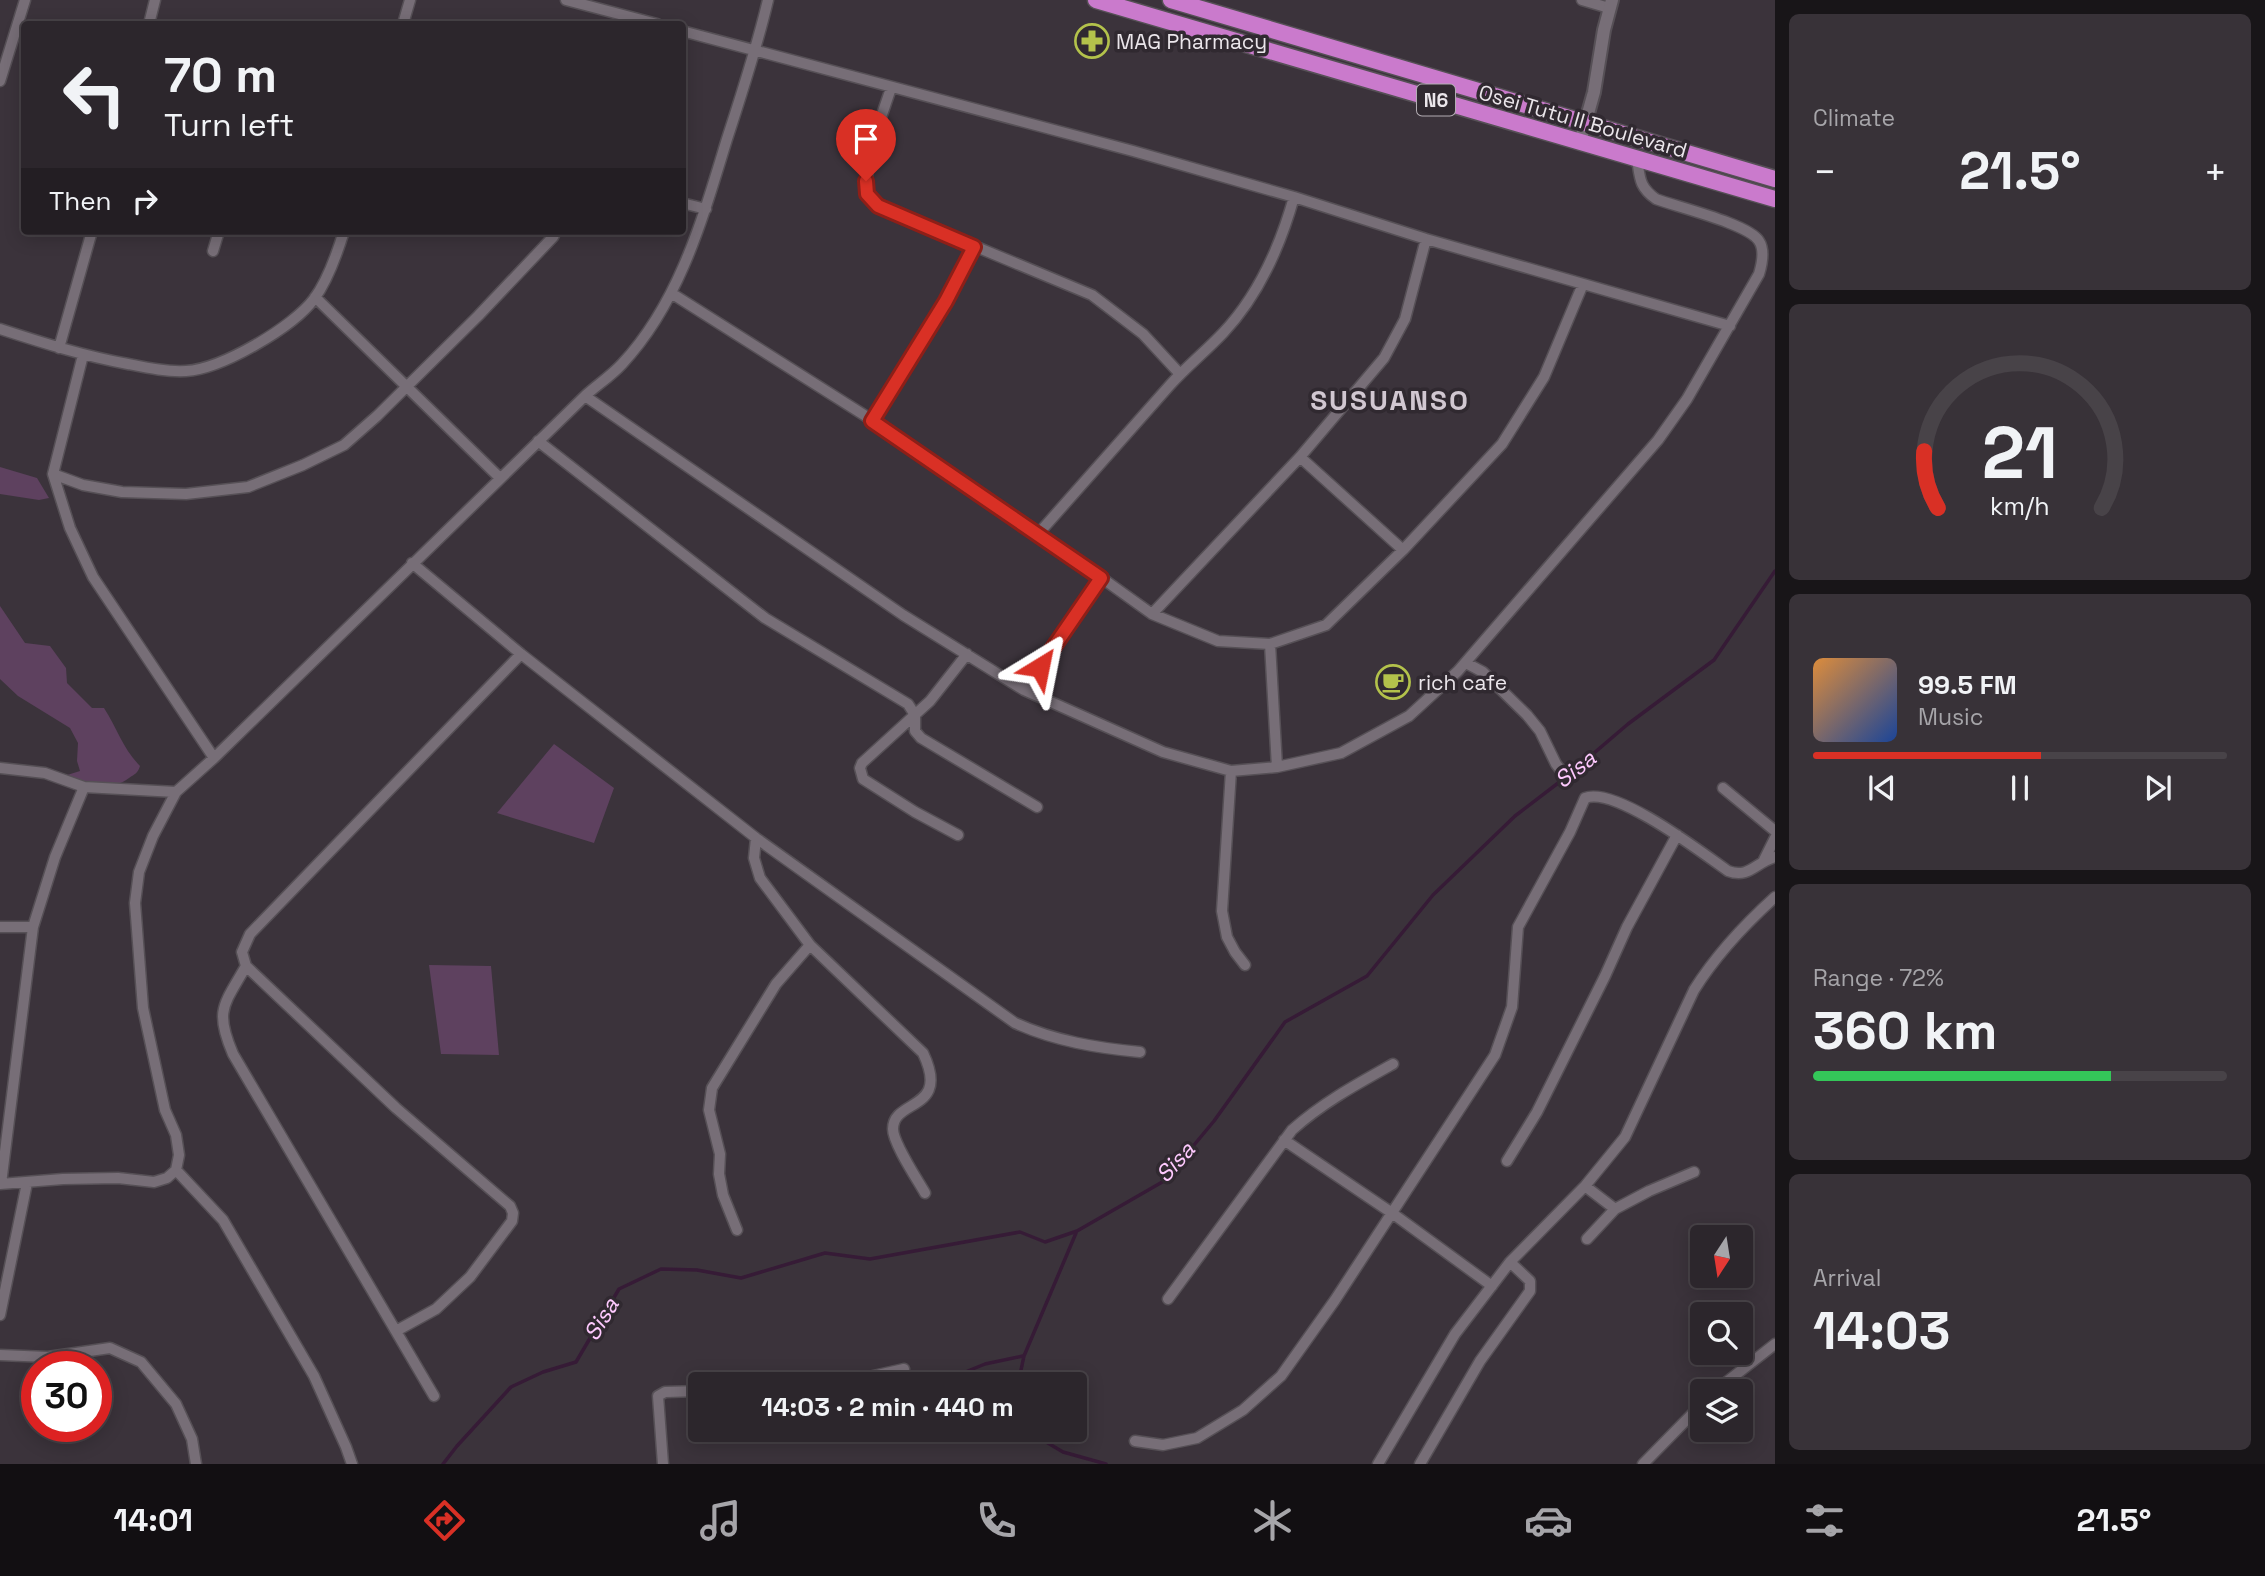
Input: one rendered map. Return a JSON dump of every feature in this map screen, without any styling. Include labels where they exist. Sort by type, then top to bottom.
[{"type":"highway","name":"Osei Tutu II Boulevard","points":[[1096,0],[1775,199]]},
{"type":"highway","name":"Osei Tutu II Boulevard","points":[[1171,0],[1775,179]]},
{"type":"street","points":[[0,80],[25,0]]},
{"type":"street","points":[[150,21],[155,0]]},
{"type":"street","points":[[404,21],[410,0]]},
{"type":"street","points":[[566,0],[646,21]]},
{"type":"street","points":[[84,787],[55,857],[33,927],[0,1184],[104,1178],[153,1182],[167,1178],[176,1170],[180,1156],[176,1135],[165,1110],[143,1008],[135,903],[139,872],[153,836],[176,792],[585,396],[621,365],[656,319],[671,293],[706,209],[768,0]]},
{"type":"street","points":[[1580,142],[1587,122],[1610,4],[1582,0]]},
{"type":"street","points":[[686,32],[1133,151],[1730,326]]},
{"type":"street","points":[[891,88],[871,148],[866,181],[867,194],[878,206],[1092,295],[1143,334],[1180,374]]},
{"type":"street","points":[[585,396],[903,615],[1024,690],[1163,752],[1231,771],[1277,767],[1342,753],[1409,716],[1466,663],[1658,440],[1687,400],[1759,274],[1763,263],[1761,242],[1752,233],[1728,222],[1656,199],[1646,192],[1641,182],[1637,159]]},
{"type":"street","points":[[1038,533],[1180,374],[1224,332],[1253,296],[1272,259],[1294,197]]},
{"type":"street","points":[[686,205],[706,209]]},
{"type":"street","points":[[59,348],[91,235]]},
{"type":"street","points":[[214,251],[218,235]]},
{"type":"street","points":[[0,329],[82,355],[166,371],[190,371],[216,363],[260,343],[302,313],[315,297],[337,254],[343,235]]},
{"type":"street","points":[[53,474],[83,485],[122,492],[186,494],[248,487],[303,465],[344,445],[478,316],[554,235]]},
{"type":"street","points":[[1152,614],[1300,457],[1384,358],[1405,319],[1426,239]]},
{"type":"street","points":[[872,421],[946,301],[974,247]]},
{"type":"street","points":[[671,293],[872,421],[1152,614],[1218,640],[1270,644],[1326,625],[1403,550],[1502,444],[1544,377],[1583,284]]},
{"type":"street","points":[[315,297],[500,478]]},
{"type":"street","points":[[82,355],[53,474],[70,528],[93,577],[214,758]]},
{"type":"street","points":[[538,442],[765,618],[908,704],[915,715],[915,731],[921,738],[1037,807]]},
{"type":"street","points":[[1300,457],[1403,550]]},
{"type":"street","points":[[412,563],[521,654],[756,838],[1015,1023],[1065,1040],[1105,1049],[1140,1052]]},
{"type":"street","points":[[1024,690],[1101,578]]},
{"type":"street","points":[[1270,644],[1277,767]]},
{"type":"street","points":[[396,1331],[436,1309],[470,1277],[512,1221],[513,1213],[510,1206],[396,1108],[246,966],[242,952],[250,934],[521,654]]},
{"type":"street","points":[[958,835],[915,812],[863,779],[860,774],[862,763],[930,701],[967,654]]},
{"type":"street","points":[[1466,663],[1483,672],[1527,715],[1540,731],[1556,764],[1566,777]]},
{"type":"street","points":[[0,768],[45,773],[84,787],[176,792]]},
{"type":"street","points":[[1231,771],[1222,911],[1227,937],[1245,965]]},
{"type":"street","points":[[1723,788],[1775,831]]},
{"type":"street","points":[[1135,1441],[1163,1445],[1197,1438],[1242,1410],[1282,1376],[1335,1300],[1495,1055],[1512,1007],[1518,927],[1586,799],[1592,795],[1604,796],[1642,814],[1728,871],[1737,874],[1746,873],[1764,860],[1775,857]]},
{"type":"street","points":[[1507,1161],[1537,1112],[1627,927],[1677,835]]},
{"type":"street","points":[[756,838],[754,858],[760,878],[810,945],[923,1053],[932,1071],[931,1086],[924,1098],[896,1118],[892,1126],[894,1137],[925,1193]]},
{"type":"street","points":[[1764,860],[1775,838]]},
{"type":"street","points":[[1378,1464],[1455,1334],[1510,1262],[1585,1186],[1625,1138],[1694,990],[1708,967],[1749,921],[1775,897]]},
{"type":"street","points":[[0,927],[33,927]]},
{"type":"street","points":[[737,1230],[723,1195],[719,1174],[720,1154],[709,1110],[712,1088],[776,984],[810,945]]},
{"type":"street","points":[[246,966],[226,1002],[222,1017],[224,1033],[233,1054],[433,1396]]},
{"type":"street","points":[[1168,1299],[1284,1140],[1312,1112],[1392,1064]]},
{"type":"street","points":[[1284,1140],[1392,1213],[1492,1286]]},
{"type":"street","points":[[176,1170],[223,1220],[314,1376],[352,1464]]},
{"type":"street","points":[[1587,1239],[1615,1209],[1693,1172]]},
{"type":"street","points":[[0,1315],[27,1183]]},
{"type":"street","points":[[1585,1186],[1615,1209]]},
{"type":"street","points":[[1420,1464],[1480,1361],[1530,1291],[1530,1281],[1510,1262]]},
{"type":"street","points":[[1730,1379],[1775,1344]]},
{"type":"street","points":[[0,1355],[48,1357],[110,1348],[141,1362],[176,1404],[192,1439],[196,1464]]},
{"type":"street","points":[[891,1372],[904,1369]]},
{"type":"street","points":[[663,1464],[658,1395],[665,1392],[688,1391]]},
{"type":"street","points":[[1643,1464],[1690,1416]]},
{"type":"shaded area","points":[[0,467],[37,478],[49,498],[39,500],[0,494]]},
{"type":"shaded area","points":[[0,606],[25,643],[50,646],[66,668],[67,683],[92,708],[104,708],[140,766],[135,774],[121,783],[105,786],[64,776],[80,771],[77,761],[78,743],[70,728],[18,696],[0,679]]},
{"type":"shaded area","points":[[554,744],[614,788],[594,843],[497,813]]},
{"type":"shaded area","points":[[429,965],[491,966],[499,1055],[441,1054]]},
{"type":"waterway","name":"Sisa","points":[[443,1464],[511,1387],[543,1372],[576,1362],[619,1289],[661,1269],[697,1270],[741,1278],[825,1253],[870,1259],[1020,1232],[1045,1242],[1077,1231],[1164,1181],[1214,1121],[1285,1022],[1367,976],[1433,895],[1515,816],[1628,724],[1714,660],[1775,571]]},
{"type":"waterway","points":[[1021,1372],[1024,1356],[1076,1233]]},
{"type":"waterway","points":[[965,1372],[985,1364],[1023,1356]]},
{"type":"waterway","points":[[1046,1442],[1063,1452],[1106,1464]]},
{"type":"place","name":"MAG Pharmacy","points":[[1092,41]]},
{"type":"place","name":"rich cafe","points":[[1393,682]]},
{"type":"district","name":"SUSUANSO","points":[[1390,400]]},
{"type":"route","points":[[866,181],[867,194],[878,206],[974,247],[946,301],[872,421],[1101,578],[1040,667]]}]
